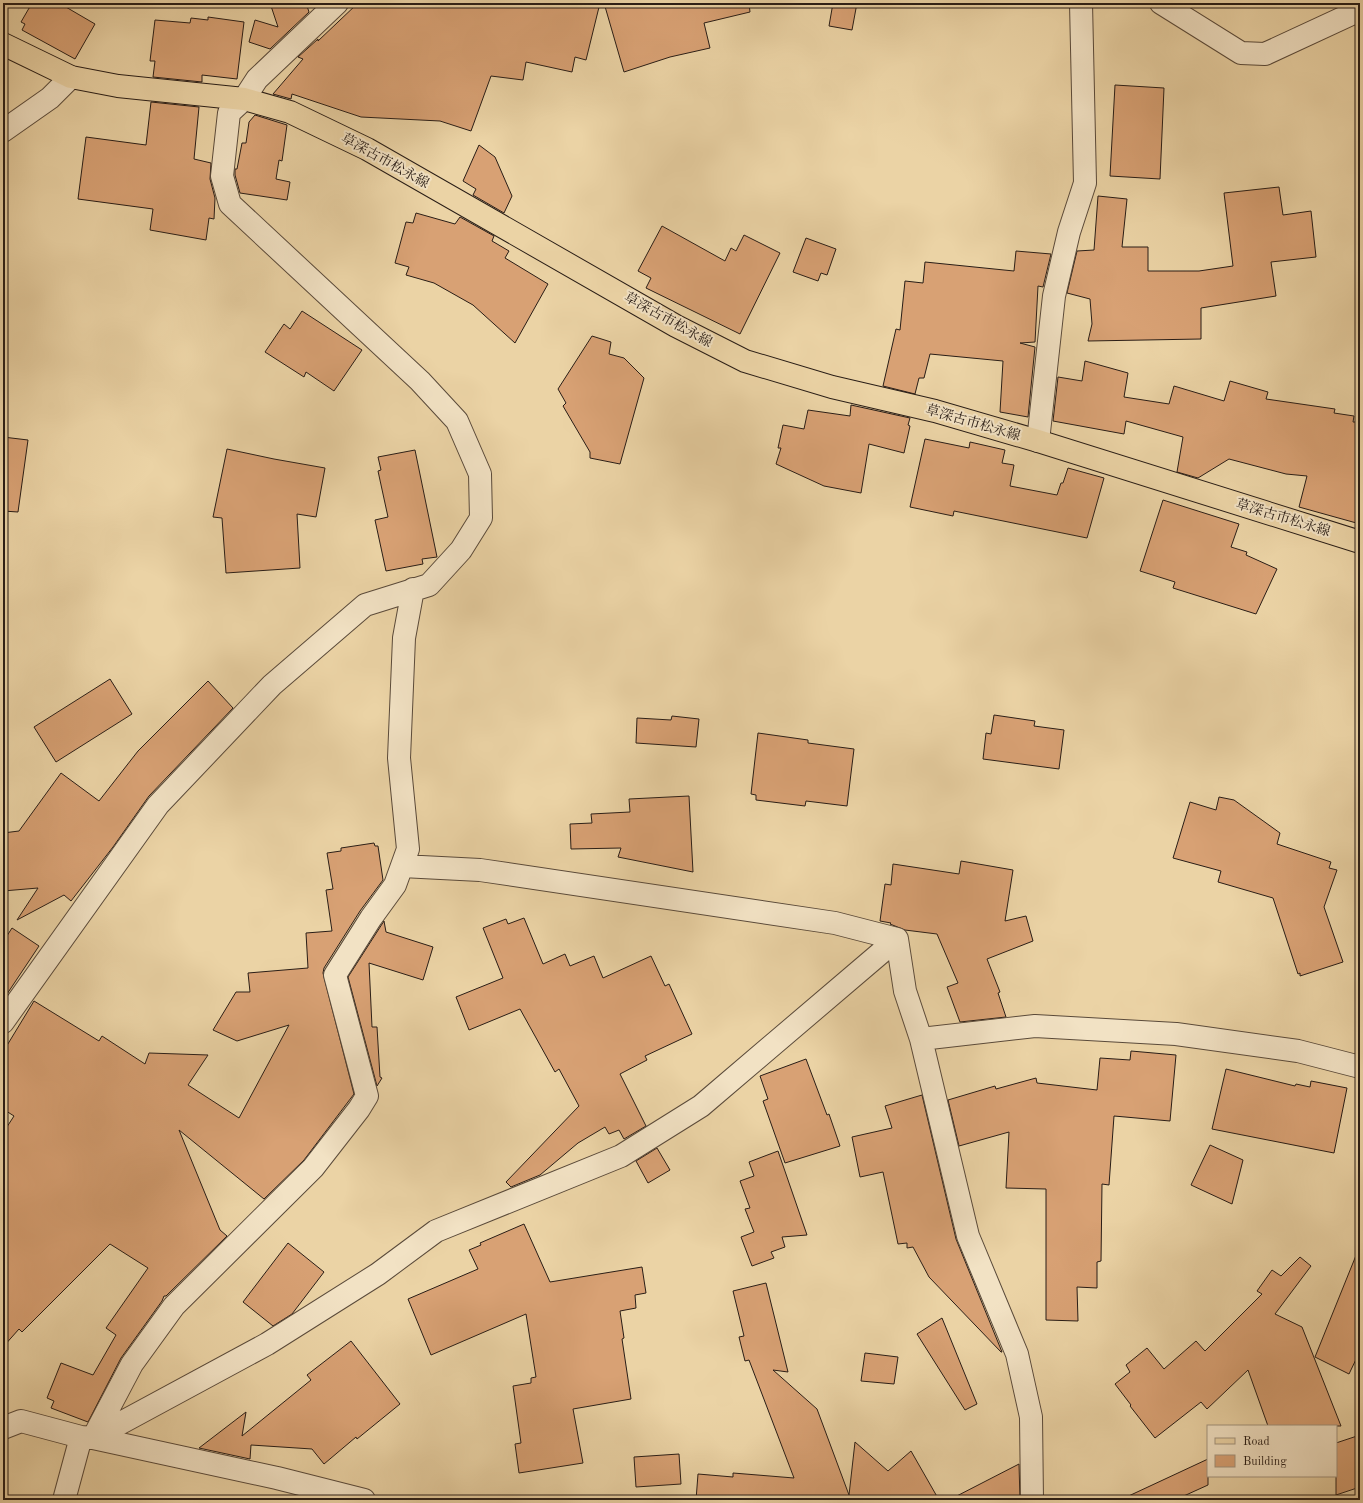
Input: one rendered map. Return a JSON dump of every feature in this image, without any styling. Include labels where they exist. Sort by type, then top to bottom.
[{"type":"main road","name":"草深古市松永線","points":[[3,44],[70,77],[118,86],[244,100],[290,112],[367,149],[676,326],[745,361],[832,387],[935,411],[1038,441],[1360,542]]},
{"type":"street","points":[[3,1022],[158,805],[272,685],[365,605],[429,585],[461,550],[481,518],[480,474],[457,421],[431,393],[230,204],[222,176],[229,113],[244,100],[258,79],[337,3]]},
{"type":"street","points":[[1038,441],[1054,296],[1069,232],[1085,183],[1081,3]]},
{"type":"street","points":[[1161,3],[1241,54],[1265,54],[1360,10]]},
{"type":"street","points":[[3,131],[50,98],[70,77]]},
{"type":"street","points":[[64,1500],[87,1438],[132,1364],[174,1306],[313,1168],[359,1109],[367,1096],[335,975],[371,918],[395,885],[408,849],[399,750],[404,638],[413,589]]},
{"type":"street","points":[[402,866],[496,872],[836,923],[897,939]]},
{"type":"street","points":[[897,939],[905,991],[921,1039],[968,1236],[1017,1354],[1030,1417],[1032,1500]]},
{"type":"street","points":[[87,1438],[267,1344],[378,1274],[436,1231],[621,1156],[701,1106],[897,939]]},
{"type":"street","points":[[921,1039],[1035,1026],[1168,1034],[1298,1051],[1360,1067]]},
{"type":"street","points":[[3,1428],[21,1421],[87,1438],[277,1478],[364,1500]]},
{"type":"building","points":[[32,3],[59,3],[95,24],[75,59],[22,30],[25,24],[21,22]]},
{"type":"building","points":[[270,3],[306,3],[309,12],[270,49],[249,42],[255,20],[278,27]]},
{"type":"building","points":[[358,3],[600,3],[586,60],[575,57],[572,72],[526,62],[523,80],[491,76],[471,131],[440,121],[361,117],[292,94],[291,99],[273,94],[303,59],[298,57],[318,39],[318,41]]},
{"type":"building","points":[[604,3],[749,3],[750,12],[704,23],[710,48],[670,57],[624,72]]},
{"type":"building","points":[[833,3],[857,3],[852,30],[829,26]]},
{"type":"building","points":[[208,17],[244,22],[237,79],[202,75],[202,82],[153,77],[155,61],[150,61],[155,20],[190,23],[191,18],[208,20]]},
{"type":"building","points":[[1115,85],[1164,88],[1160,179],[1110,176]]},
{"type":"building","points":[[151,102],[199,107],[194,159],[211,163],[210,179],[215,198],[214,219],[209,218],[206,240],[150,230],[153,209],[78,199],[86,137],[146,145]]},
{"type":"building","points":[[255,115],[287,125],[282,161],[279,160],[276,179],[290,182],[287,200],[240,193],[235,175],[235,169],[237,169],[242,143],[246,143],[249,122]]},
{"type":"building","points":[[479,145],[495,157],[512,196],[504,213],[473,195],[476,189],[463,181]]},
{"type":"building","points":[[1279,187],[1283,215],[1311,211],[1316,257],[1271,262],[1276,296],[1201,308],[1201,339],[1088,341],[1092,324],[1090,299],[1067,293],[1077,251],[1094,250],[1098,196],[1127,199],[1122,247],[1148,247],[1148,271],[1199,271],[1233,266],[1224,193]]},
{"type":"building","points":[[416,213],[455,224],[460,217],[494,236],[492,241],[509,251],[505,258],[548,284],[515,343],[473,305],[434,283],[406,275],[409,267],[395,263],[406,222],[413,223]]},
{"type":"building","points":[[662,226],[725,261],[731,248],[736,251],[744,235],[780,253],[740,334],[646,288],[651,278],[638,271]]},
{"type":"building","points":[[806,238],[836,249],[827,275],[821,273],[818,281],[793,272]]},
{"type":"building","points":[[1016,251],[1051,254],[1043,287],[1038,286],[1035,342],[1020,343],[1035,347],[1028,417],[1000,412],[1003,361],[930,354],[924,378],[919,378],[915,394],[883,386],[896,329],[900,330],[905,281],[923,283],[925,262],[1014,271]]},
{"type":"building","points":[[302,311],[362,350],[334,391],[306,372],[304,377],[265,352],[284,324],[290,329]]},
{"type":"building","points":[[592,336],[611,342],[609,354],[624,358],[644,378],[620,464],[590,458],[590,452],[563,406],[566,403],[558,389]]},
{"type":"building","points":[[1085,361],[1128,373],[1124,397],[1169,404],[1174,386],[1224,401],[1230,381],[1268,392],[1266,399],[1335,409],[1334,413],[1354,416],[1353,422],[1360,422],[1360,524],[1299,507],[1307,476],[1286,474],[1229,459],[1198,478],[1177,472],[1183,437],[1126,421],[1124,434],[1053,421],[1058,377],[1082,381]]},
{"type":"building","points":[[851,405],[910,418],[908,425],[910,426],[904,453],[869,444],[861,493],[824,486],[776,464],[781,448],[778,448],[783,425],[804,429],[808,410],[850,416]]},
{"type":"building","points":[[3,437],[28,440],[18,512],[3,511]]},
{"type":"building","points":[[925,439],[969,448],[970,442],[1005,450],[1002,463],[1014,465],[1010,486],[1057,495],[1068,468],[1104,478],[1087,538],[954,511],[953,516],[910,507]]},
{"type":"building","points":[[227,449],[325,468],[316,517],[297,514],[300,568],[226,573],[222,518],[213,517]]},
{"type":"building","points":[[415,450],[437,557],[422,559],[423,564],[386,571],[375,520],[388,517],[378,471],[381,470],[378,457]]},
{"type":"building","points":[[1163,500],[1239,524],[1231,547],[1247,552],[1246,555],[1277,569],[1256,614],[1173,588],[1175,582],[1140,571]]},
{"type":"building","points":[[110,679],[132,714],[56,762],[34,727]]},
{"type":"building","points":[[208,681],[233,708],[149,796],[113,847],[71,901],[64,895],[17,920],[38,888],[3,891],[3,833],[19,831],[61,773],[99,801],[138,751]]},
{"type":"building","points":[[994,715],[1035,721],[1034,726],[1064,730],[1059,769],[983,759],[986,733],[991,734]]},
{"type":"building","points":[[672,716],[699,719],[696,747],[636,743],[637,718],[671,720]]},
{"type":"building","points":[[758,733],[808,740],[808,743],[854,749],[847,806],[806,801],[805,806],[756,800],[756,795],[751,794]]},
{"type":"building","points":[[689,796],[693,872],[618,857],[621,848],[571,849],[570,824],[592,823],[591,814],[630,812],[629,799]]},
{"type":"building","points":[[1219,797],[1234,800],[1280,833],[1277,844],[1331,862],[1329,868],[1337,870],[1324,907],[1343,962],[1300,976],[1300,973],[1298,974],[1273,898],[1218,882],[1221,871],[1173,858],[1190,802],[1216,810]]},
{"type":"building","points":[[374,843],[375,846],[378,846],[383,880],[360,911],[324,968],[323,973],[354,1094],[304,1160],[264,1199],[179,1130],[220,1230],[227,1236],[166,1296],[164,1296],[162,1301],[121,1358],[88,1422],[51,1408],[54,1401],[47,1398],[61,1363],[93,1375],[116,1335],[106,1328],[148,1268],[110,1244],[22,1332],[19,1329],[3,1347],[3,1133],[14,1116],[3,1109],[3,1052],[34,1001],[99,1041],[102,1036],[145,1064],[149,1053],[208,1055],[188,1085],[239,1118],[289,1025],[237,1041],[213,1030],[236,992],[250,992],[248,973],[308,968],[306,933],[332,931],[326,890],[333,889],[327,853],[341,851],[341,848]]},
{"type":"building","points":[[961,861],[1013,870],[1005,921],[1026,916],[1033,941],[987,959],[1000,992],[998,993],[1006,1017],[960,1022],[947,987],[958,983],[937,934],[905,930],[890,924],[891,923],[880,921],[885,884],[891,885],[893,864],[959,874]]},
{"type":"building","points":[[524,918],[543,964],[565,954],[570,966],[594,956],[603,978],[651,956],[665,986],[669,984],[692,1034],[645,1056],[647,1060],[620,1074],[646,1126],[624,1139],[619,1130],[609,1134],[605,1127],[578,1143],[540,1175],[511,1187],[506,1182],[579,1106],[559,1069],[555,1072],[520,1009],[469,1030],[456,997],[503,978],[483,928],[506,919],[508,924]]},
{"type":"building","points":[[384,921],[386,932],[433,947],[423,980],[369,963],[372,1027],[377,1027],[380,1077],[382,1078],[377,1086],[348,977]]},
{"type":"building","points":[[12,928],[39,946],[3,1000],[3,942]]},
{"type":"building","points":[[1131,1051],[1176,1055],[1170,1121],[1114,1116],[1109,1185],[1102,1184],[1101,1261],[1097,1262],[1097,1288],[1077,1287],[1078,1321],[1046,1320],[1046,1189],[1006,1188],[1009,1132],[959,1146],[948,1100],[995,1086],[996,1089],[1036,1078],[1037,1083],[1097,1090],[1100,1058],[1130,1060]]},
{"type":"building","points":[[806,1059],[827,1115],[829,1114],[840,1146],[785,1163],[763,1101],[768,1099],[760,1076]]},
{"type":"building","points":[[1226,1069],[1295,1086],[1296,1084],[1310,1087],[1311,1081],[1347,1088],[1334,1153],[1212,1129]]},
{"type":"building","points":[[922,1095],[956,1239],[1002,1352],[929,1277],[913,1247],[907,1248],[907,1243],[898,1244],[883,1172],[860,1177],[852,1137],[892,1128],[885,1106]]},
{"type":"building","points":[[1210,1145],[1243,1160],[1232,1204],[1191,1185]]},
{"type":"building","points":[[657,1148],[670,1170],[648,1183],[636,1161]]},
{"type":"building","points":[[778,1151],[807,1235],[782,1237],[785,1247],[771,1252],[774,1258],[752,1266],[741,1237],[754,1232],[745,1209],[750,1208],[740,1181],[754,1176],[749,1162]]},
{"type":"building","points":[[524,1224],[550,1282],[642,1267],[646,1293],[635,1295],[636,1308],[620,1311],[624,1338],[622,1339],[631,1399],[573,1409],[583,1463],[519,1473],[515,1444],[521,1443],[513,1386],[531,1383],[531,1378],[536,1377],[526,1314],[431,1355],[408,1299],[478,1269],[469,1250],[481,1245],[480,1243]]},
{"type":"building","points":[[288,1243],[324,1272],[292,1314],[273,1326],[243,1302]]},
{"type":"building","points":[[1359,1248],[1360,1351],[1349,1374],[1315,1357]]},
{"type":"building","points":[[1300,1257],[1311,1266],[1275,1314],[1302,1327],[1341,1426],[1268,1425],[1248,1370],[1207,1409],[1201,1402],[1155,1438],[1115,1384],[1130,1372],[1126,1365],[1147,1348],[1164,1369],[1196,1341],[1205,1351],[1262,1294],[1257,1291],[1272,1270],[1281,1276]]},
{"type":"building","points":[[766,1283],[788,1372],[773,1370],[817,1409],[849,1495],[855,1442],[888,1471],[911,1451],[939,1500],[696,1500],[698,1474],[733,1477],[733,1473],[794,1478],[749,1360],[745,1361],[739,1337],[744,1336],[733,1291]]},
{"type":"building","points":[[942,1318],[977,1404],[965,1410],[917,1334]]},
{"type":"building","points":[[351,1341],[400,1404],[357,1439],[356,1437],[324,1464],[312,1449],[251,1445],[250,1459],[199,1448],[246,1412],[242,1436],[311,1380],[307,1375]]},
{"type":"building","points":[[865,1353],[898,1357],[894,1384],[861,1381]]},
{"type":"building","points":[[1360,1435],[1360,1487],[1336,1495],[1337,1477],[1337,1443]]},
{"type":"building","points":[[679,1454],[681,1484],[636,1487],[634,1457]]},
{"type":"building","points":[[1207,1459],[1208,1485],[1175,1500],[1120,1500]]},
{"type":"building","points":[[1019,1464],[1020,1500],[949,1500]]}]
